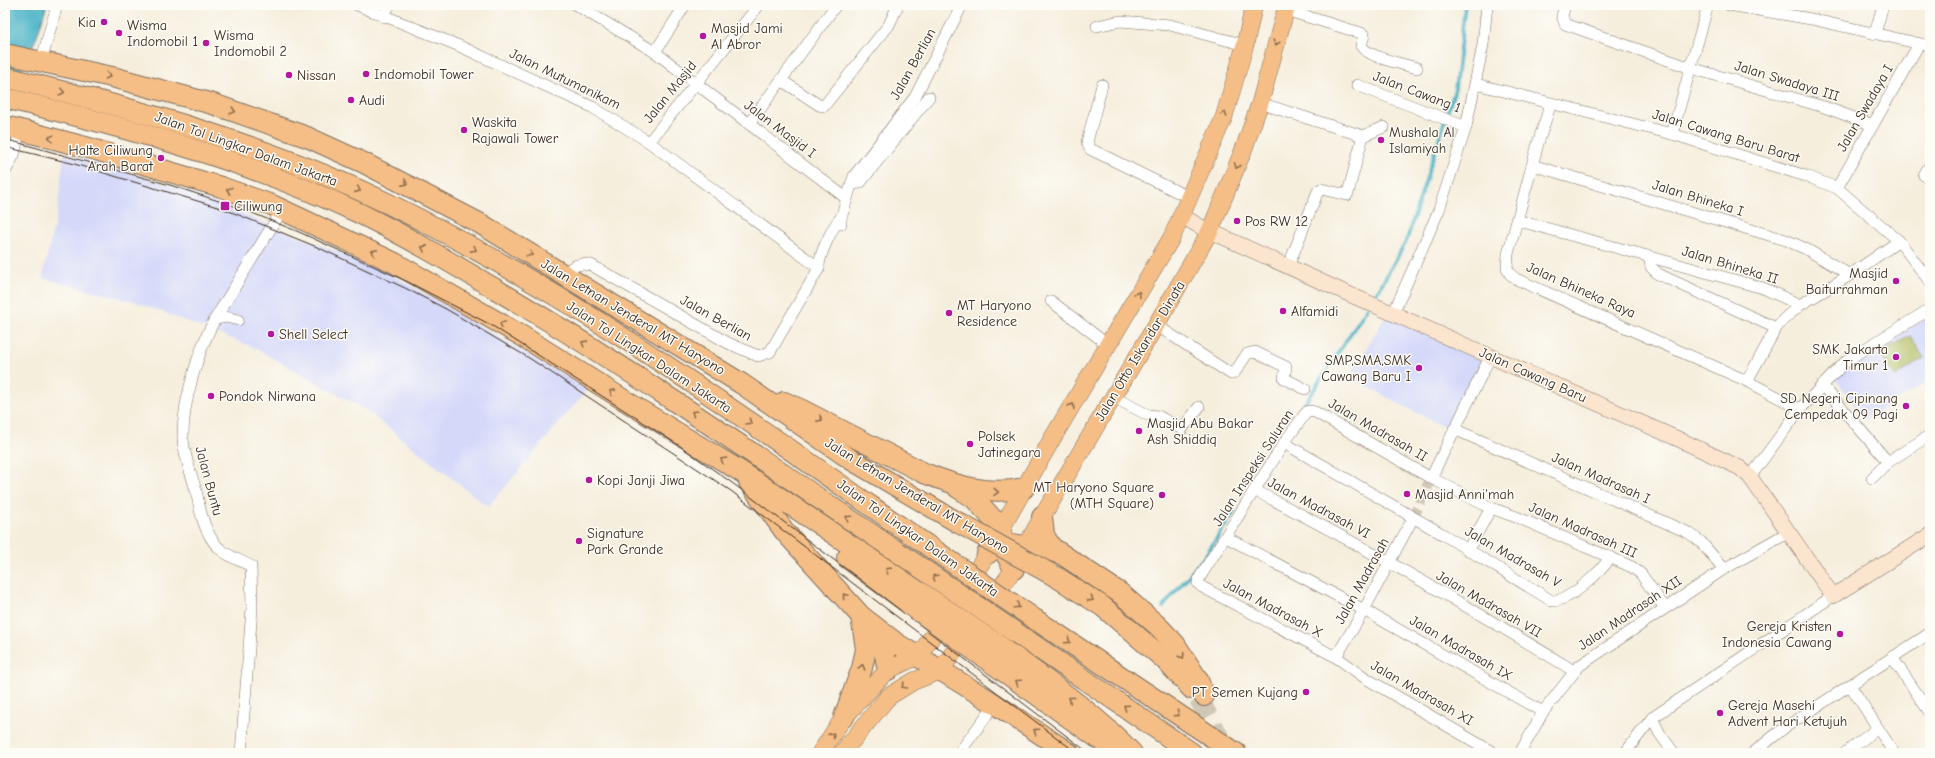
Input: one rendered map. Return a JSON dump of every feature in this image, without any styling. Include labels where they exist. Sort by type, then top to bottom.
[{"type":"highway","name":"Jalan Letnan Jenderal MT Haryono","points":[[5,54],[118,79],[213,104],[307,137],[364,163],[462,213],[758,395],[850,459],[957,522],[1058,578],[1102,606],[1145,642],[1201,698],[1198,680],[1175,644],[1158,626],[1120,593],[1061,554]]},
{"type":"highway","name":"Jalan Tol Lingkar Dalam Jakarta","points":[[5,77],[168,120],[310,169],[389,204],[528,279],[665,366],[1036,620],[1236,753]]},
{"type":"highway","name":"Jalan Tol Lingkar Dalam Jakarta","points":[[12,100],[112,125],[274,177],[358,213],[434,253],[550,322],[660,391],[1192,753]]},
{"type":"highway","points":[[14,128],[221,187],[282,210],[395,263],[482,312],[767,489],[914,598],[997,655],[1118,753]]},
{"type":"highway","points":[[758,395],[802,410],[924,473],[944,481],[987,492],[1004,492],[1024,488]]},
{"type":"highway","points":[[740,471],[785,532],[861,616],[896,643],[995,704],[1069,753]]},
{"type":"highway","points":[[944,481],[974,498],[997,542],[1014,569]]},
{"type":"highway","points":[[1042,517],[1044,535],[1051,547],[1061,554]]},
{"type":"highway","points":[[997,542],[1044,549],[1061,554]]},
{"type":"highway","points":[[844,717],[862,668],[866,649],[861,616]]},
{"type":"highway","points":[[880,631],[888,670]]},
{"type":"highway","points":[[997,655],[1070,697],[1092,715],[1132,753]]},
{"type":"main road","points":[[820,753],[844,717],[888,670],[918,656],[949,614],[997,542],[1024,488],[1172,237],[1224,117],[1246,45],[1254,5]]},
{"type":"main road","name":"Jalan Otto Iskandar Dinata","points":[[940,670],[1014,569],[1042,517],[1210,231],[1243,151],[1260,103],[1286,8]]},
{"type":"main road","points":[[842,753],[888,697],[914,681],[940,670]]},
{"type":"street","points":[[35,61],[56,5]]},
{"type":"street","name":"Jalan Mutumanikam","points":[[357,5],[457,45],[592,107],[649,142],[819,267]]},
{"type":"street","points":[[384,17],[389,5]]},
{"type":"street","name":"Jalan Masjid I","points":[[576,5],[654,52],[846,198]]},
{"type":"street","points":[[654,52],[685,5]]},
{"type":"street","name":"Jalan Masjid","points":[[649,142],[759,5]]},
{"type":"street","points":[[749,124],[836,5]]},
{"type":"street","points":[[781,80],[819,105],[824,106],[889,26],[898,5]]},
{"type":"street","name":"Jalan Berlian","points":[[564,275],[570,267],[580,263],[592,265],[728,344],[758,356],[770,352],[819,267],[822,266],[831,248],[841,224],[846,198],[854,176],[915,97],[962,5]]},
{"type":"street","points":[[1393,314],[1439,210],[1466,127],[1483,45],[1486,5]]},
{"type":"street","name":"Jalan Swadaya III","points":[[1565,5],[1562,16],[1565,24],[1691,68],[1824,107],[1873,125]]},
{"type":"street","points":[[1672,134],[1708,5]]},
{"type":"street","points":[[1729,5],[1760,8],[1930,46]]},
{"type":"street","points":[[1875,34],[1883,5]]},
{"type":"street","points":[[1286,8],[1362,33],[1364,35],[1362,46],[1364,50],[1417,68]]},
{"type":"street","points":[[1097,26],[1120,21],[1170,25],[1246,45]]},
{"type":"street","name":"Jalan Swadaya I","points":[[1837,188],[1919,44]]},
{"type":"street","name":"Jalan Cawang Baru Barat","points":[[1476,84],[1672,134],[1806,176],[1837,188],[1899,241],[1930,282]]},
{"type":"street","points":[[1102,85],[1087,142],[1090,149],[1190,198]]},
{"type":"street","name":"Jalan Cawang 1","points":[[1357,85],[1466,127]]},
{"type":"street","points":[[851,184],[860,182],[927,100],[915,97]]},
{"type":"street","points":[[1260,103],[1363,136],[1384,127]]},
{"type":"street","name":"Jalan Bhineka Raya","points":[[1551,103],[1516,220],[1508,254],[1508,268],[1516,279],[1748,381],[1800,409]]},
{"type":"street","points":[[5,172],[14,155],[14,128]]},
{"type":"street","points":[[1288,267],[1318,191],[1321,189],[1347,195],[1363,136]]},
{"type":"street","points":[[1927,178],[1930,165]]},
{"type":"street","name":"Jalan Bhineka I","points":[[1532,166],[1786,240],[1806,249],[1850,275]]},
{"type":"street","points":[[215,319],[282,210]]},
{"type":"street","name":"Jalan Cawang Baru","points":[[1182,216],[1210,231],[1360,300],[1676,438],[1740,468],[1750,477],[1833,596]]},
{"type":"street","name":"Jalan Bhineka II","points":[[1516,220],[1763,288],[1800,305]]},
{"type":"street","points":[[1748,381],[1776,328],[1800,305],[1850,275],[1899,241]]},
{"type":"street","points":[[1649,256],[1651,267],[1658,274],[1776,328]]},
{"type":"street","points":[[1051,301],[1108,345]]},
{"type":"street","points":[[1750,477],[1800,409],[1847,360],[1930,310]]},
{"type":"street","points":[[215,319],[226,317],[238,320]]},
{"type":"street","name":"Jalan Buntu","points":[[215,319],[206,335],[190,388],[184,415],[183,440],[199,510],[209,533],[219,548],[251,566],[252,608],[241,753]]},
{"type":"street","points":[[1156,325],[1231,374],[1235,372],[1246,354],[1255,352],[1286,367],[1284,378],[1305,389]]},
{"type":"street","points":[[1431,478],[1490,357]]},
{"type":"street","points":[[1822,385],[1888,462]]},
{"type":"street","points":[[1113,397],[1148,415],[1158,416],[1182,429],[1200,407]]},
{"type":"street","name":"Jalan Inspeksi Saluran","points":[[1198,582],[1284,443],[1308,411]]},
{"type":"street","name":"Jalan Madrasah II","points":[[1308,411],[1315,412],[1431,478]]},
{"type":"street","name":"Jalan Madrasah I","points":[[1454,429],[1689,533],[1701,542],[1724,569]]},
{"type":"street","points":[[1872,478],[1888,462],[1930,435]]},
{"type":"street","name":"Jalan Madrasah V","points":[[1284,443],[1555,601],[1562,599],[1599,574],[1611,557]]},
{"type":"street","name":"Jalan Madrasah III","points":[[1431,478],[1490,508],[1519,518],[1632,567],[1641,574],[1665,608]]},
{"type":"street","name":"Jalan Madrasah VI","points":[[1254,490],[1320,524],[1389,564]]},
{"type":"street","points":[[1468,550],[1490,508]]},
{"type":"street","name":"Jalan Madrasah","points":[[1336,658],[1364,610],[1413,518]]},
{"type":"street","name":"Jalan Madrasah XII","points":[[1520,753],[1543,712],[1574,671],[1585,661],[1724,569],[1788,532]]},
{"type":"street","points":[[1625,753],[1652,718],[1833,596],[1930,535]]},
{"type":"street","name":"Jalan Madrasah IX","points":[[1226,537],[1364,610],[1543,712]]},
{"type":"street","name":"Jalan Madrasah VII","points":[[1389,564],[1574,671]]},
{"type":"street","name":"Jalan Madrasah X","points":[[1198,582],[1202,587],[1336,658]]},
{"type":"street","points":[[1753,753],[1784,728],[1930,633]]},
{"type":"street","points":[[1892,657],[1930,713]]},
{"type":"street","name":"Jalan Madrasah XI","points":[[1336,658],[1367,679],[1494,753]]},
{"type":"street","points":[[1850,685],[1894,753]]},
{"type":"street","points":[[959,753],[995,704]]},
{"type":"street","points":[[1652,718],[1660,734],[1674,753]]},
{"type":"street","points":[[1845,753],[1878,728]]},
{"type":"shaded area","points":[[64,154],[170,185],[383,270],[588,389],[488,507],[366,410],[253,347],[136,302],[42,278],[57,214]]},
{"type":"shaded area","name":"SMP,SMA,SMK Cawang Baru I","points":[[1387,314],[1488,359],[1451,431],[1349,377]]},
{"type":"shaded area","name":"SMK Jakarta Timur 1","points":[[1930,315],[1930,380],[1865,420],[1833,375]]},
{"type":"green space","points":[[1910,336],[1924,358],[1895,377],[1880,354]]},
{"type":"water","points":[[5,5],[47,5],[36,39],[10,95],[5,115]]},
{"type":"waterway","points":[[1372,301],[1406,242],[1455,89],[1465,5]]},
{"type":"waterway","points":[[1298,414],[1368,307]]},
{"type":"waterway","points":[[1163,607],[1205,556],[1234,512]]},
{"type":"waterway","points":[[1035,753],[1039,748]]},
{"type":"tunnel","points":[[1413,518],[1431,478]]},
{"type":"tunnel","points":[[1199,699],[1226,750]]},
{"type":"tram line","points":[[5,139],[170,185],[240,208],[299,232],[408,282],[491,325],[680,446],[735,485],[1089,753]]},
{"type":"tram line","points":[[5,147],[71,163],[224,209],[317,247],[446,309],[529,358],[731,491],[1077,753]]},
{"type":"place","name":"Kia","points":[[104,22]]},
{"type":"place","name":"Wisma Indomobil 1","points":[[119,33]]},
{"type":"place","name":"Masjid Jami Al Abror","points":[[703,36]]},
{"type":"place","name":"Wisma Indomobil 2","points":[[206,43]]},
{"type":"place","name":"Indomobil Tower","points":[[366,74]]},
{"type":"place","name":"Nissan","points":[[289,75]]},
{"type":"place","name":"Audi","points":[[351,100]]},
{"type":"place","name":"Waskita Rajawali Tower","points":[[464,130]]},
{"type":"place","name":"Mushala Al Islamiyah","points":[[1381,140]]},
{"type":"place","name":"Halte Ciliwung Arah Barat","points":[[161,158]]},
{"type":"place","name":"Ciliwung","points":[[225,206]]},
{"type":"place","name":"Pos RW 12","points":[[1237,221]]},
{"type":"place","name":"Masjid Baiturrahman","points":[[1896,281]]},
{"type":"place","name":"Alfamidi","points":[[1283,311]]},
{"type":"place","name":"MT Haryono Residence","points":[[949,313]]},
{"type":"place","name":"Shell Select","points":[[271,334]]},
{"type":"place","name":"SMK Jakarta Timur 1","points":[[1896,357]]},
{"type":"place","name":"SMP,SMA,SMK Cawang Baru I","points":[[1419,368]]},
{"type":"place","name":"Pondok Nirwana","points":[[211,396]]},
{"type":"place","name":"SD Negeri Cipinang Cempedak 09 Pagi","points":[[1906,406]]},
{"type":"place","name":"Masjid Abu Bakar Ash Shiddiq","points":[[1139,431]]},
{"type":"place","name":"Polsek Jatinegara","points":[[970,444]]},
{"type":"place","name":"Kopi Janji Jiwa","points":[[589,480]]},
{"type":"place","name":"Masjid Anni'mah","points":[[1407,494]]},
{"type":"place","name":"MT Haryono Square (MTH Square)","points":[[1162,495]]},
{"type":"place","name":"Signature Park Grande","points":[[579,541]]},
{"type":"place","name":"Gereja Kristen Indonesia Cawang","points":[[1840,634]]},
{"type":"place","name":"PT Semen Kujang","points":[[1306,692]]},
{"type":"place","name":"Gereja Masehi Advent Hari Ketujuh","points":[[1720,713]]}]
